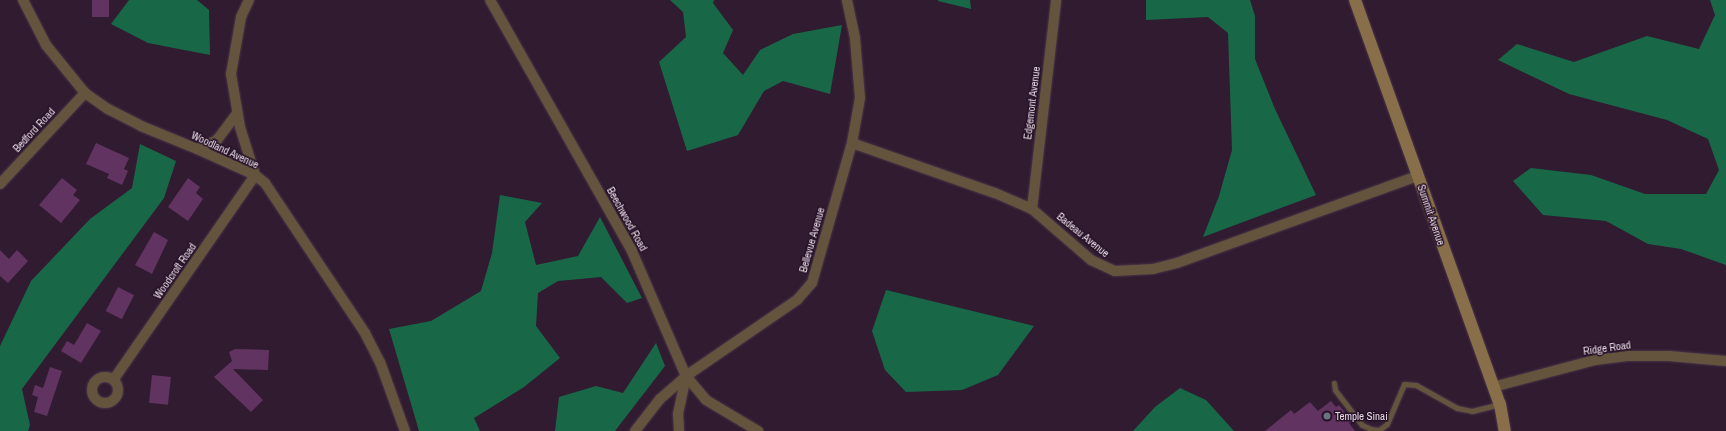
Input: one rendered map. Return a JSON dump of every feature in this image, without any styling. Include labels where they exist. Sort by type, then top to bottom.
[{"type":"street","name":"Woodland Avenue","points":[[23,0],[46,45],[85,93],[108,109],[141,126],[197,148],[255,175],[272,192],[365,333],[380,362],[405,431]]},
{"type":"street","points":[[249,0],[241,17],[231,74],[237,113],[255,175]]},
{"type":"street","name":"Beechwood Road","points":[[490,0],[631,249],[686,376],[706,400],[758,431]]},
{"type":"street","name":"Bellevue Avenue","points":[[635,431],[660,399],[686,376],[798,300],[812,283],[852,143],[860,98],[855,38],[847,0]]},
{"type":"street","name":"Edgemont Avenue","points":[[1032,209],[1056,0]]},
{"type":"street","name":"Summit Avenue","points":[[1355,0],[1500,404],[1505,431]]},
{"type":"street","name":"Bedford Road","points":[[0,184],[85,93]]},
{"type":"street","points":[[197,148],[217,140],[237,113]]},
{"type":"street","name":"Badeau Avenue","points":[[852,143],[995,193],[1032,209],[1091,260],[1104,268],[1132,272],[1177,263],[1417,176]]},
{"type":"street","name":"Woodcroft Road","points":[[114,379],[255,175]]},
{"type":"street","name":"Ridge Road","points":[[1493,387],[1595,360],[1615,357],[1669,356],[1726,361]]},
{"type":"street","points":[[679,431],[678,414],[686,376]]},
{"type":"lane","points":[[1334,383],[1335,390],[1362,425],[1379,430],[1387,424],[1404,384],[1416,385],[1457,408],[1472,411],[1500,404]]},
{"type":"green space","points":[[129,0],[197,0],[209,10],[210,55],[148,43],[111,24]]},
{"type":"green space","points":[[670,0],[714,0],[713,3],[733,30],[723,53],[743,75],[760,50],[793,34],[842,25],[830,94],[783,81],[764,91],[738,135],[687,151],[659,62],[686,37],[683,12]]},
{"type":"green space","points":[[970,0],[971,9],[938,1]]},
{"type":"green space","points":[[1146,0],[1250,0],[1255,16],[1255,59],[1275,109],[1316,195],[1203,237],[1219,196],[1232,150],[1228,33],[1208,17],[1146,20]]},
{"type":"green space","points":[[1710,0],[1726,0],[1726,265],[1681,249],[1648,244],[1606,221],[1543,215],[1513,181],[1531,168],[1591,175],[1645,194],[1706,194],[1719,170],[1708,139],[1667,120],[1569,94],[1498,60],[1517,44],[1574,62],[1647,36],[1699,49],[1715,15]]},
{"type":"green space","points":[[140,144],[176,161],[164,198],[22,389],[30,425],[28,431],[0,431],[0,346],[31,281],[90,219],[132,188]]},
{"type":"green space","points":[[500,195],[542,203],[525,222],[536,265],[578,256],[600,217],[642,298],[627,303],[601,277],[558,281],[538,293],[536,326],[560,358],[524,387],[474,418],[480,431],[419,431],[389,329],[431,321],[481,291],[492,253]]},
{"type":"green space","points":[[886,290],[1034,326],[998,375],[962,390],[906,392],[885,370],[872,331]]},
{"type":"green space","points":[[656,343],[665,366],[615,431],[555,431],[559,397],[596,386],[623,393]]},
{"type":"green space","points":[[1180,388],[1206,400],[1234,431],[1133,431],[1155,407]]},
{"type":"building","points":[[92,0],[109,0],[109,17],[92,17]]},
{"type":"building","points":[[96,143],[129,158],[124,169],[128,171],[122,185],[107,178],[109,174],[86,164]]},
{"type":"building","points":[[62,178],[77,190],[73,195],[80,200],[61,223],[39,205]]},
{"type":"building","points":[[188,178],[200,187],[196,193],[203,199],[188,221],[168,207]]},
{"type":"building","points":[[154,232],[168,240],[152,274],[135,265]]},
{"type":"building","points":[[0,250],[9,259],[17,250],[28,261],[8,283],[0,276]]},
{"type":"building","points":[[118,287],[134,295],[122,319],[106,311]]},
{"type":"building","points":[[87,323],[101,331],[81,363],[61,351],[67,341],[74,345]]},
{"type":"building","points":[[235,349],[269,350],[268,370],[233,369],[263,400],[251,412],[214,377],[232,361],[229,352]]},
{"type":"building","points":[[50,367],[62,371],[47,416],[34,412],[38,397],[32,395],[35,385],[43,388]]},
{"type":"building","points":[[152,375],[171,377],[168,405],[149,403]]},
{"type":"building","name":"Temple Sinai","points":[[1331,401],[1336,407],[1339,405],[1352,421],[1349,423],[1355,431],[1265,431],[1291,410],[1294,414],[1310,402],[1318,411]]},
{"type":"place","name":"Temple Sinai","points":[[1327,416]]}]
